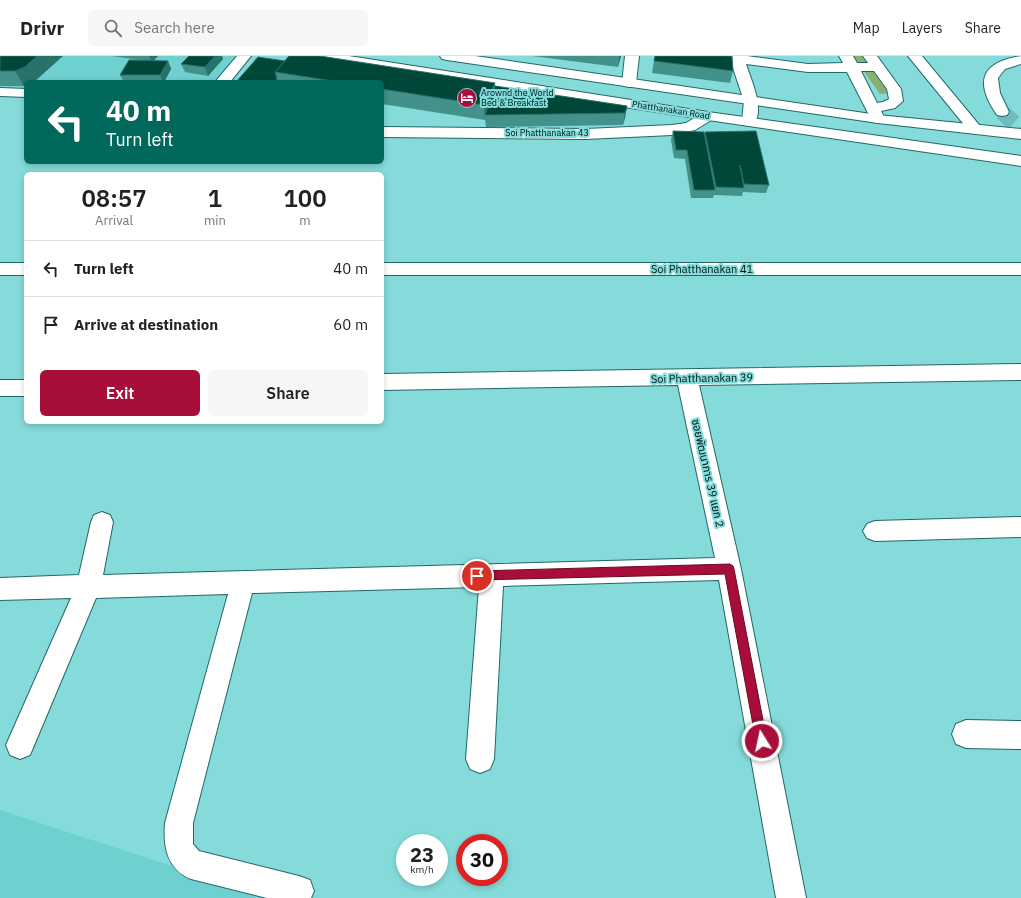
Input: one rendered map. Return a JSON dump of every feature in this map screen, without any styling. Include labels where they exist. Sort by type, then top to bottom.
[{"type":"street","points":[[224,80],[244,56]]},
{"type":"street","name":"Phatthanakan Road","points":[[322,56],[708,116],[1021,161]]},
{"type":"street","name":"Phatthanakan Road","points":[[447,56],[751,100],[875,113],[974,129],[1021,134]]},
{"type":"street","points":[[630,83],[632,56]]},
{"type":"street","points":[[915,56],[974,129]]},
{"type":"street","points":[[749,122],[751,100],[737,58],[805,62],[874,61],[894,89],[896,100],[875,113],[849,62]]},
{"type":"street","points":[[1002,112],[994,101],[990,90],[992,73],[1010,61],[1021,60]]},
{"type":"street","points":[[0,92],[24,93]]},
{"type":"street","name":"Soi Phatthanakan 43","points":[[384,132],[586,134],[638,132],[672,130],[690,127],[708,116]]},
{"type":"street","points":[[0,269],[24,269]]},
{"type":"street","name":"Soi Phatthanakan 41","points":[[384,269],[1021,269]]},
{"type":"street","name":"Soi Phatthanakan 39","points":[[384,382],[1021,372]]},
{"type":"street","name":"ซอยพัฒนาการ 39 แยก 2","points":[[687,378],[730,569],[791,898]]},
{"type":"street","points":[[0,388],[24,388]]},
{"type":"street","points":[[20,745],[88,587],[102,522]]},
{"type":"street","points":[[875,531],[1021,527]]},
{"type":"street","points":[[0,589],[730,569]]},
{"type":"street","points":[[480,759],[492,575]]},
{"type":"street","points":[[243,582],[179,823],[178,846],[183,855],[191,864],[299,891]]},
{"type":"street","points":[[966,734],[1021,735]]},
{"type":"shaded area","points":[[0,56],[238,56],[221,75],[213,80],[24,80],[24,88],[0,90]]},
{"type":"shaded area","points":[[0,810],[270,898],[0,898]]},
{"type":"green space","points":[[853,56],[864,56],[891,93],[880,94]]},
{"type":"building","points":[[0,56],[37,56],[25,67],[15,71],[0,71]]},
{"type":"building","points":[[189,56],[215,56],[205,67],[181,64]]},
{"type":"building","points":[[289,56],[320,56],[495,83],[484,105],[384,89],[384,80],[326,80],[275,72]]},
{"type":"building","points":[[655,56],[732,56],[733,71],[654,61]]},
{"type":"building","points":[[258,57],[285,61],[275,72],[276,80],[238,80]]},
{"type":"building","points":[[129,60],[168,61],[160,75],[120,75]]},
{"type":"building","points":[[495,86],[627,106],[625,113],[485,115]]},
{"type":"building","points":[[673,131],[704,132],[715,190],[694,190],[687,150],[676,150]]},
{"type":"building","points":[[756,131],[769,185],[744,184],[740,165],[744,188],[716,187],[705,132]]},
{"type":"tunnel","points":[[1002,112],[1021,129]]},
{"type":"place","name":"Arownd the World Bed & Breakfast","points":[[467,98]]},
{"type":"route","points":[[477,576],[730,569],[762,741]]}]
